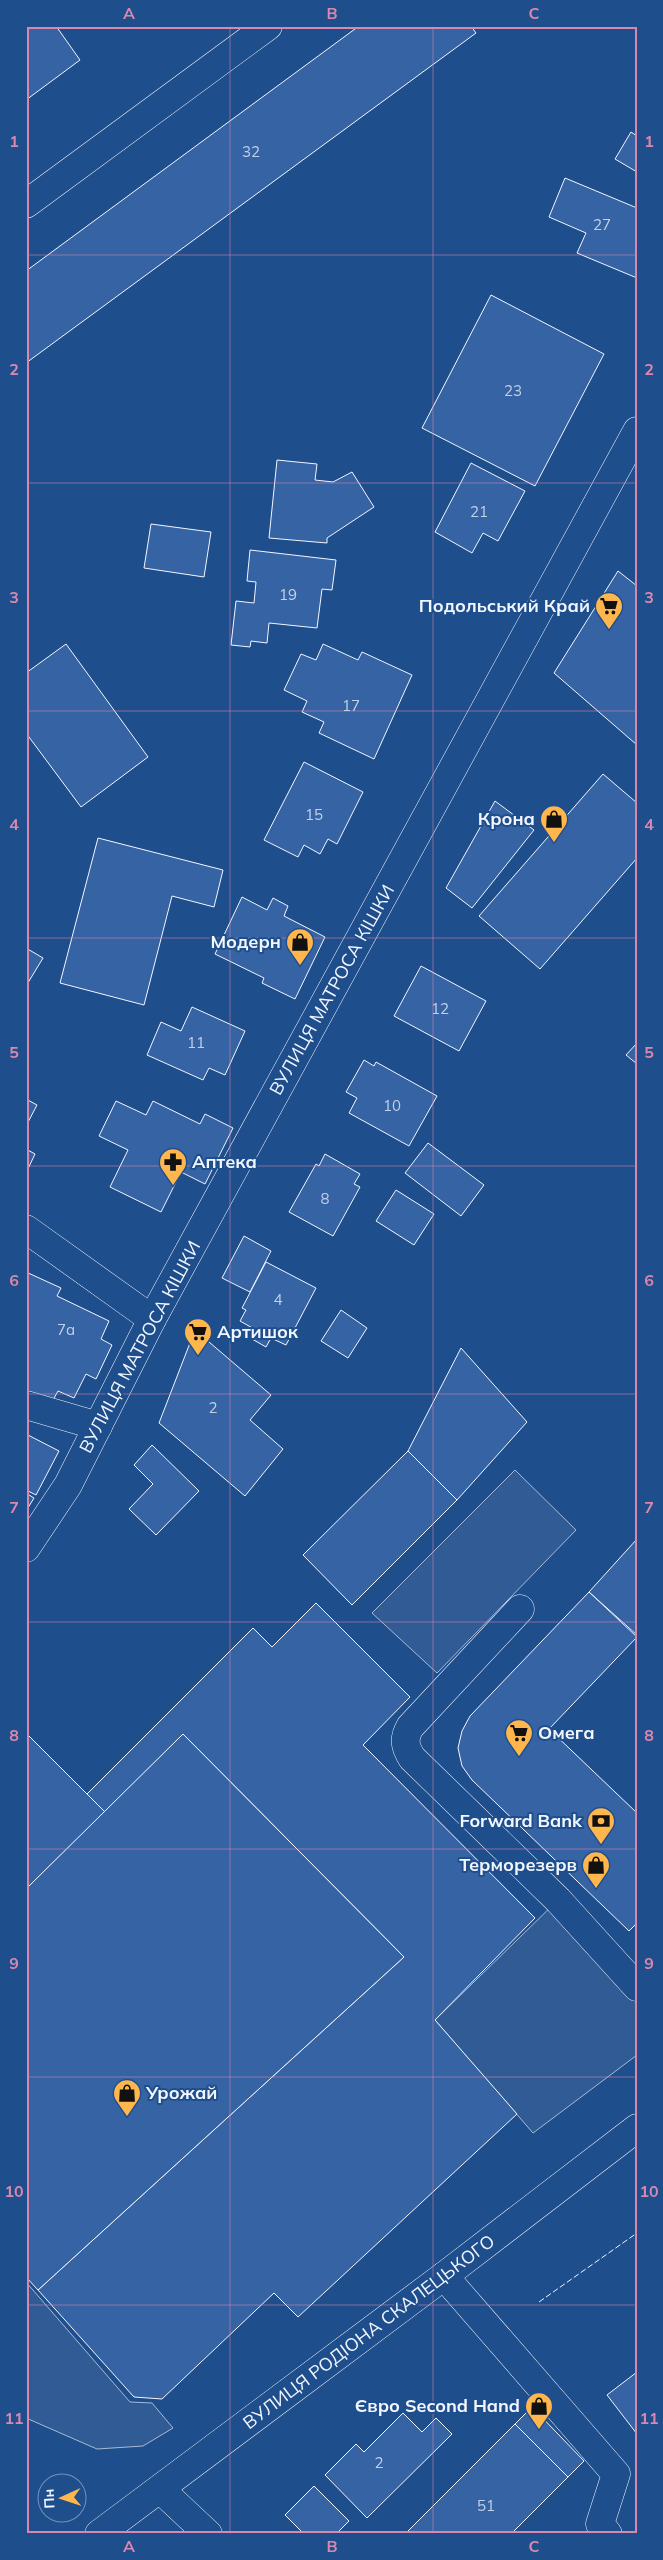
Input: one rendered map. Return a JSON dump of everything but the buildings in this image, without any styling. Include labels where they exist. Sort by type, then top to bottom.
[{"type":"street","points":[[26,204],[268,26]]},
{"type":"street","name":"ВУЛИЦЯ МАТРОСА КІШКИ","points":[[26,1548],[68,1485],[152,1319],[637,431]]},
{"type":"street","points":[[26,1229],[152,1319]]},
{"type":"street","points":[[26,1405],[98,1426]]},
{"type":"street","points":[[520,1609],[410,1727],[406,1734],[407,1750],[412,1758],[558,1900],[637,1987]]},
{"type":"street","name":"ВУЛИЦЯ РОДІОНА СКАЛЕЦЬКОГО","points":[[100,2534],[444,2276],[637,2128]]},
{"type":"street","points":[[444,2276],[616,2474],[600,2524],[608,2534]]},
{"type":"street","points":[[160,2489],[208,2534]]},
{"type":"shaded area","points":[[515,1470],[576,1530],[437,1673],[372,1613]]},
{"type":"shaded area","points":[[558,1900],[637,1987],[637,2055],[533,2133],[435,2020]]},
{"type":"shaded area","points":[[26,2282],[130,2402],[152,2403],[173,2428],[143,2446],[97,2449],[26,2418]]},
{"type":"fence","points":[[539,2302],[637,2233]]},
{"type":"place","name":"Подольський Край","points":[[609,630]]},
{"type":"place","name":"Крона","points":[[554,843]]},
{"type":"place","name":"Модерн","points":[[300,966]]},
{"type":"place","name":"Аптека","points":[[173,1186]]},
{"type":"place","name":"Артишок","points":[[198,1356]]},
{"type":"place","name":"Омега","points":[[519,1757]]},
{"type":"place","name":"Forward Bank","points":[[601,1845]]},
{"type":"place","name":"Терморезерв","points":[[596,1889]]},
{"type":"place","name":"Урожай","points":[[127,2117]]},
{"type":"place","name":"Євро Second Hand","points":[[539,2430]]}]
